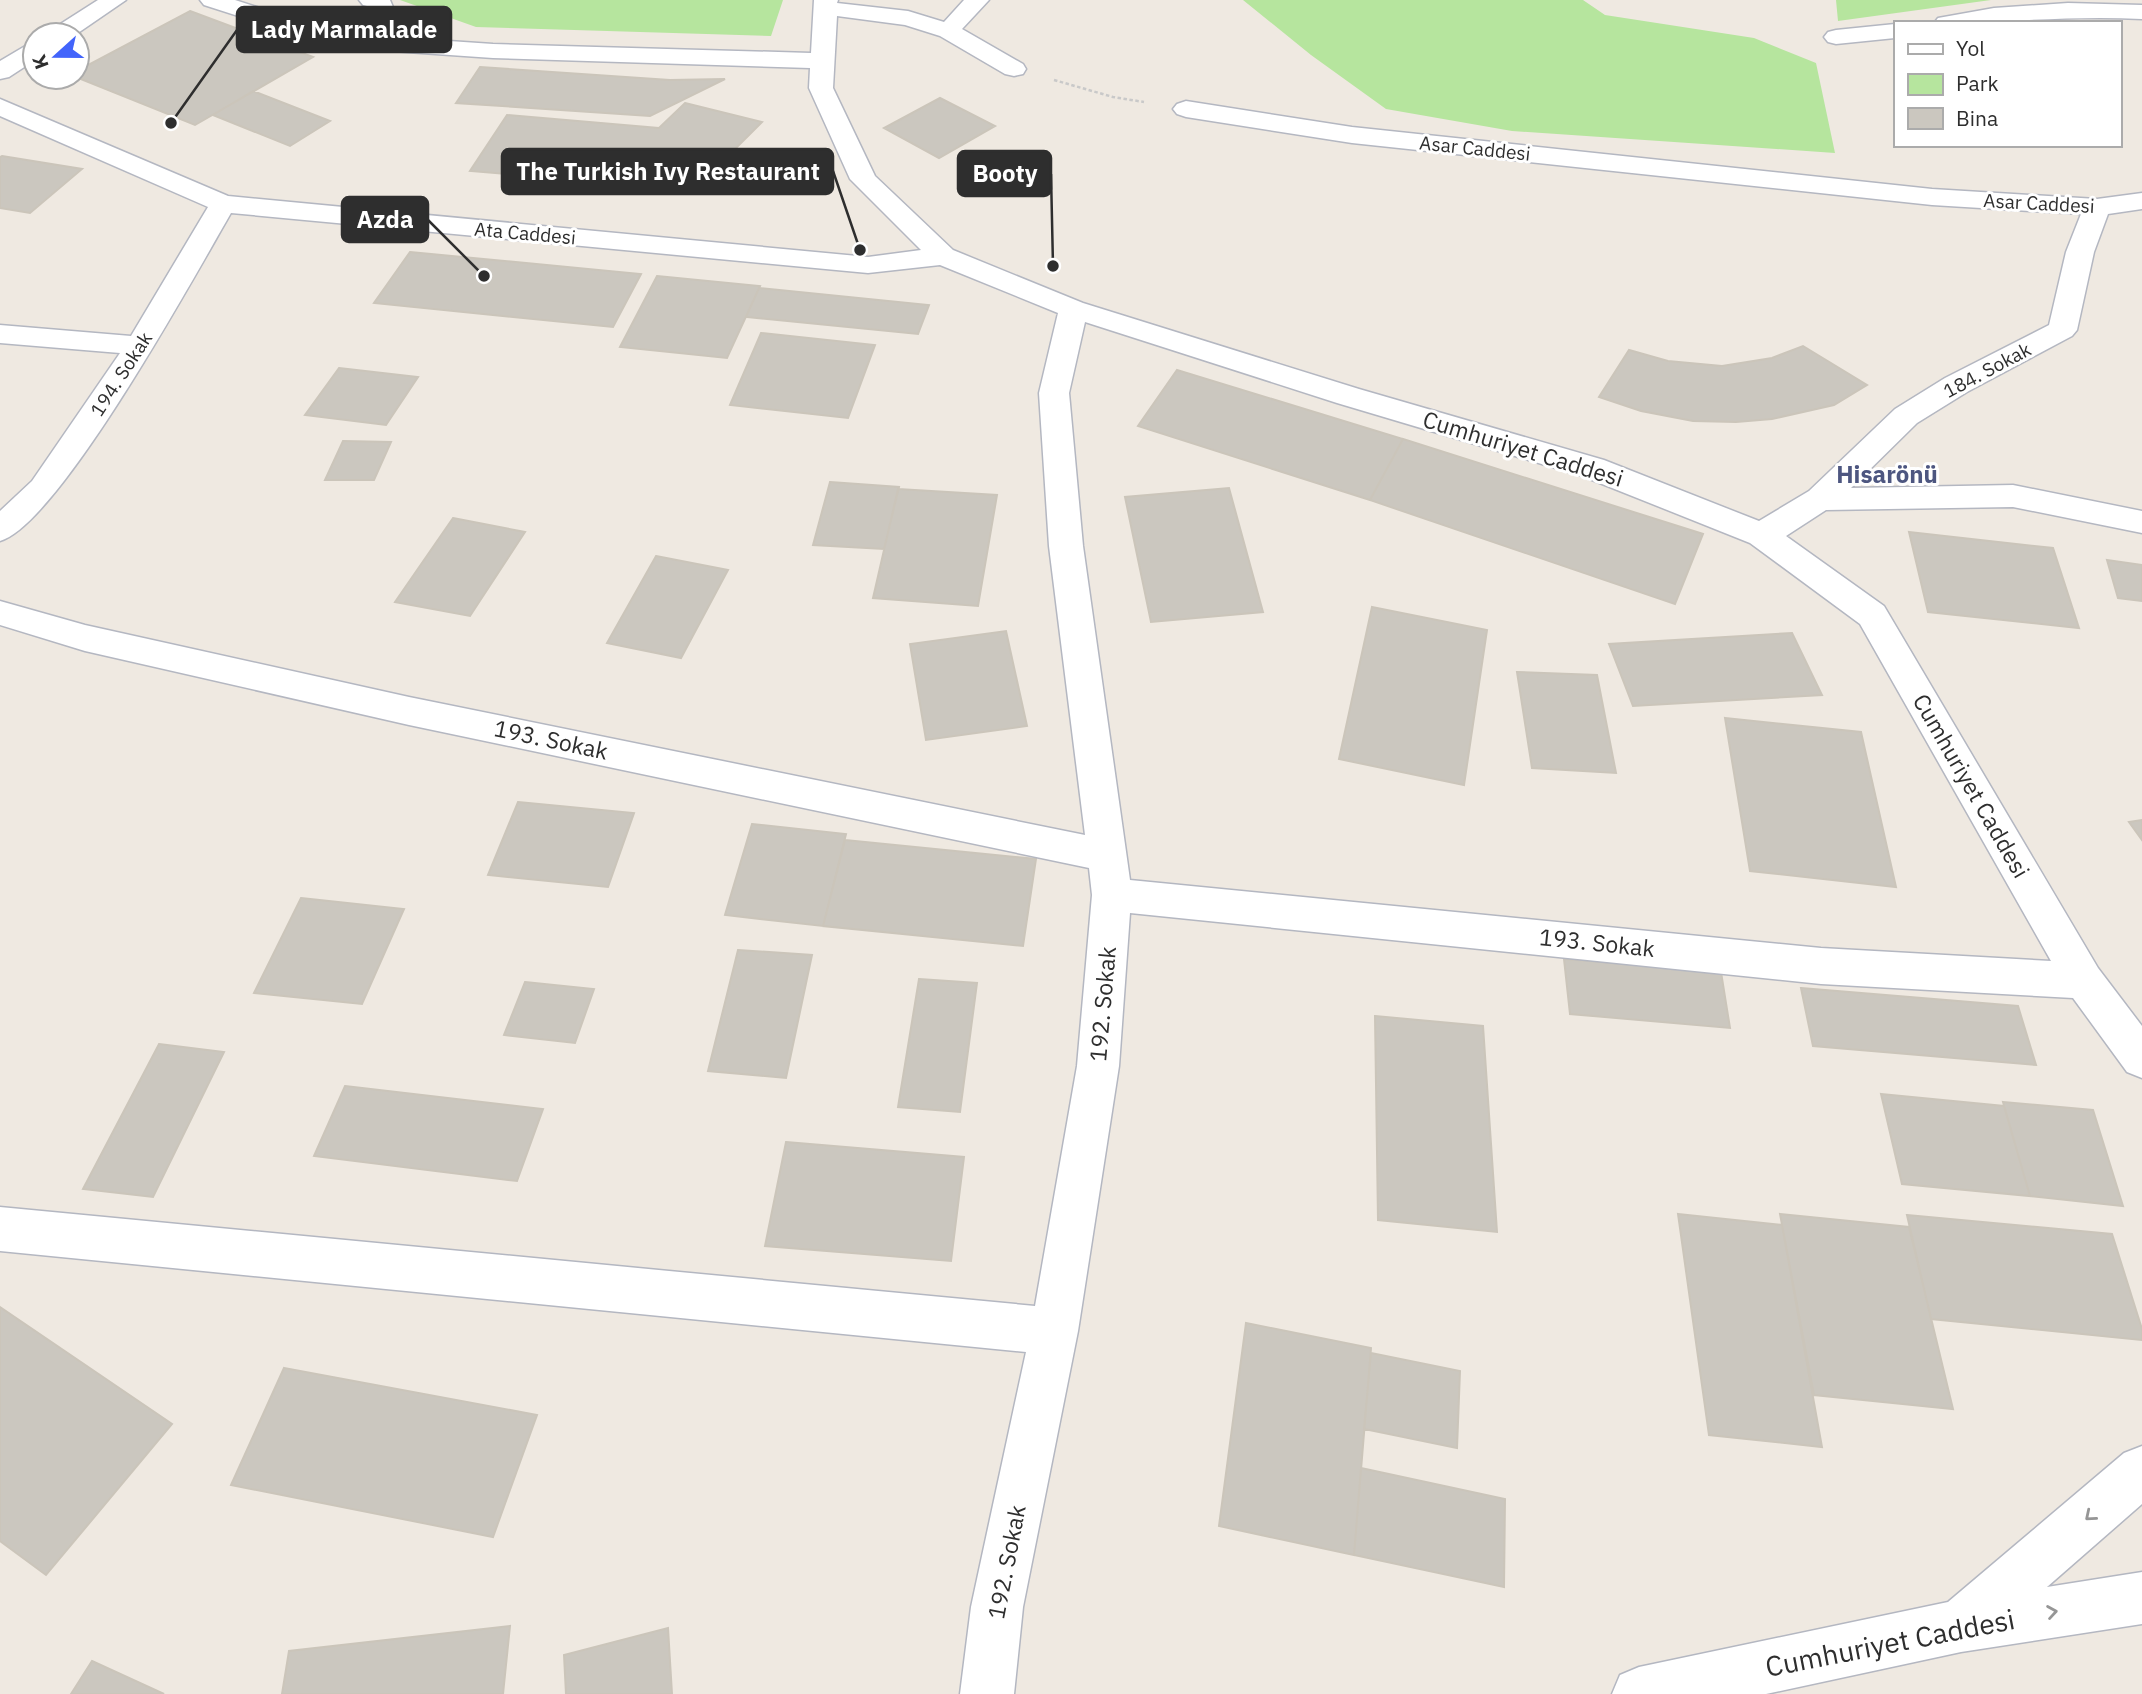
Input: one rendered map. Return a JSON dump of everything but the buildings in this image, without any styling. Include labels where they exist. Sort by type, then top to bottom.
[{"type":"street","points":[[81,21],[114,0]]},
{"type":"street","points":[[212,0],[335,40],[493,51],[822,61]]},
{"type":"street","points":[[369,42],[389,26],[381,3],[372,0]]},
{"type":"street","points":[[948,31],[977,0]]},
{"type":"street","points":[[825,4],[908,18],[948,31],[1014,69]]},
{"type":"street","name":"Cumhuriyet Caddesi","points":[[825,4],[821,88],[863,180],[943,256],[1073,309],[1348,396],[1593,467],[1762,535],[1872,615],[2084,981],[2142,1059]]},
{"type":"street","points":[[1955,21],[1973,17],[2104,9],[2142,12]]},
{"type":"street","points":[[1836,37],[1894,30]]},
{"type":"street","points":[[0,72],[21,59]]},
{"type":"street","name":"Ata Caddesi","points":[[0,107],[223,204],[867,265],[943,256]]},
{"type":"street","name":"Asar Caddesi","points":[[1186,109],[1353,135],[1932,197],[2097,207],[2142,201]]},
{"type":"street","name":"194. Sokak","points":[[0,530],[43,489],[140,346],[223,204]]},
{"type":"street","name":"184. Sokak","points":[[1819,499],[1906,416],[1956,385],[2062,330],[2080,252],[2097,207]]},
{"type":"street","name":"192. Sokak","points":[[987,1694],[997,1607],[1054,1331],[1098,1066],[1112,895],[1066,546],[1054,393],[1073,309]]},
{"type":"street","points":[[0,334],[140,346]]},
{"type":"street","points":[[1762,535],[1819,499],[2013,496],[2142,522]]},
{"type":"street","name":"193. Sokak","points":[[0,613],[85,638],[395,708],[1105,855]]},
{"type":"street","name":"193. Sokak","points":[[1112,895],[1821,966],[2084,981]]},
{"type":"street","points":[[0,1229],[1054,1331]]},
{"type":"street","points":[[1961,1626],[2142,1471]]},
{"type":"street","name":"Cumhuriyet Caddesi","points":[[1639,1694],[1961,1626],[2142,1598]]},
{"type":"path","points":[[1014,69],[1112,97],[1186,109]]},
{"type":"green space","points":[[400,0],[783,0],[771,36],[476,27]]},
{"type":"green space","points":[[1243,0],[1583,0],[1605,15],[1754,38],[1816,63],[1835,153],[1512,131],[1386,109],[1311,55]]},
{"type":"green space","points":[[1836,0],[1991,0],[1838,21]]},
{"type":"place","name":"Lady Marmalade","points":[[171,123]]},
{"type":"place","name":"The Turkish Ivy Restaurant","points":[[860,250]]},
{"type":"place","name":"Booty","points":[[1053,266]]},
{"type":"place","name":"Azda","points":[[484,276]]},
{"type":"district","name":"Hisarönü","points":[[1887,475]]}]
